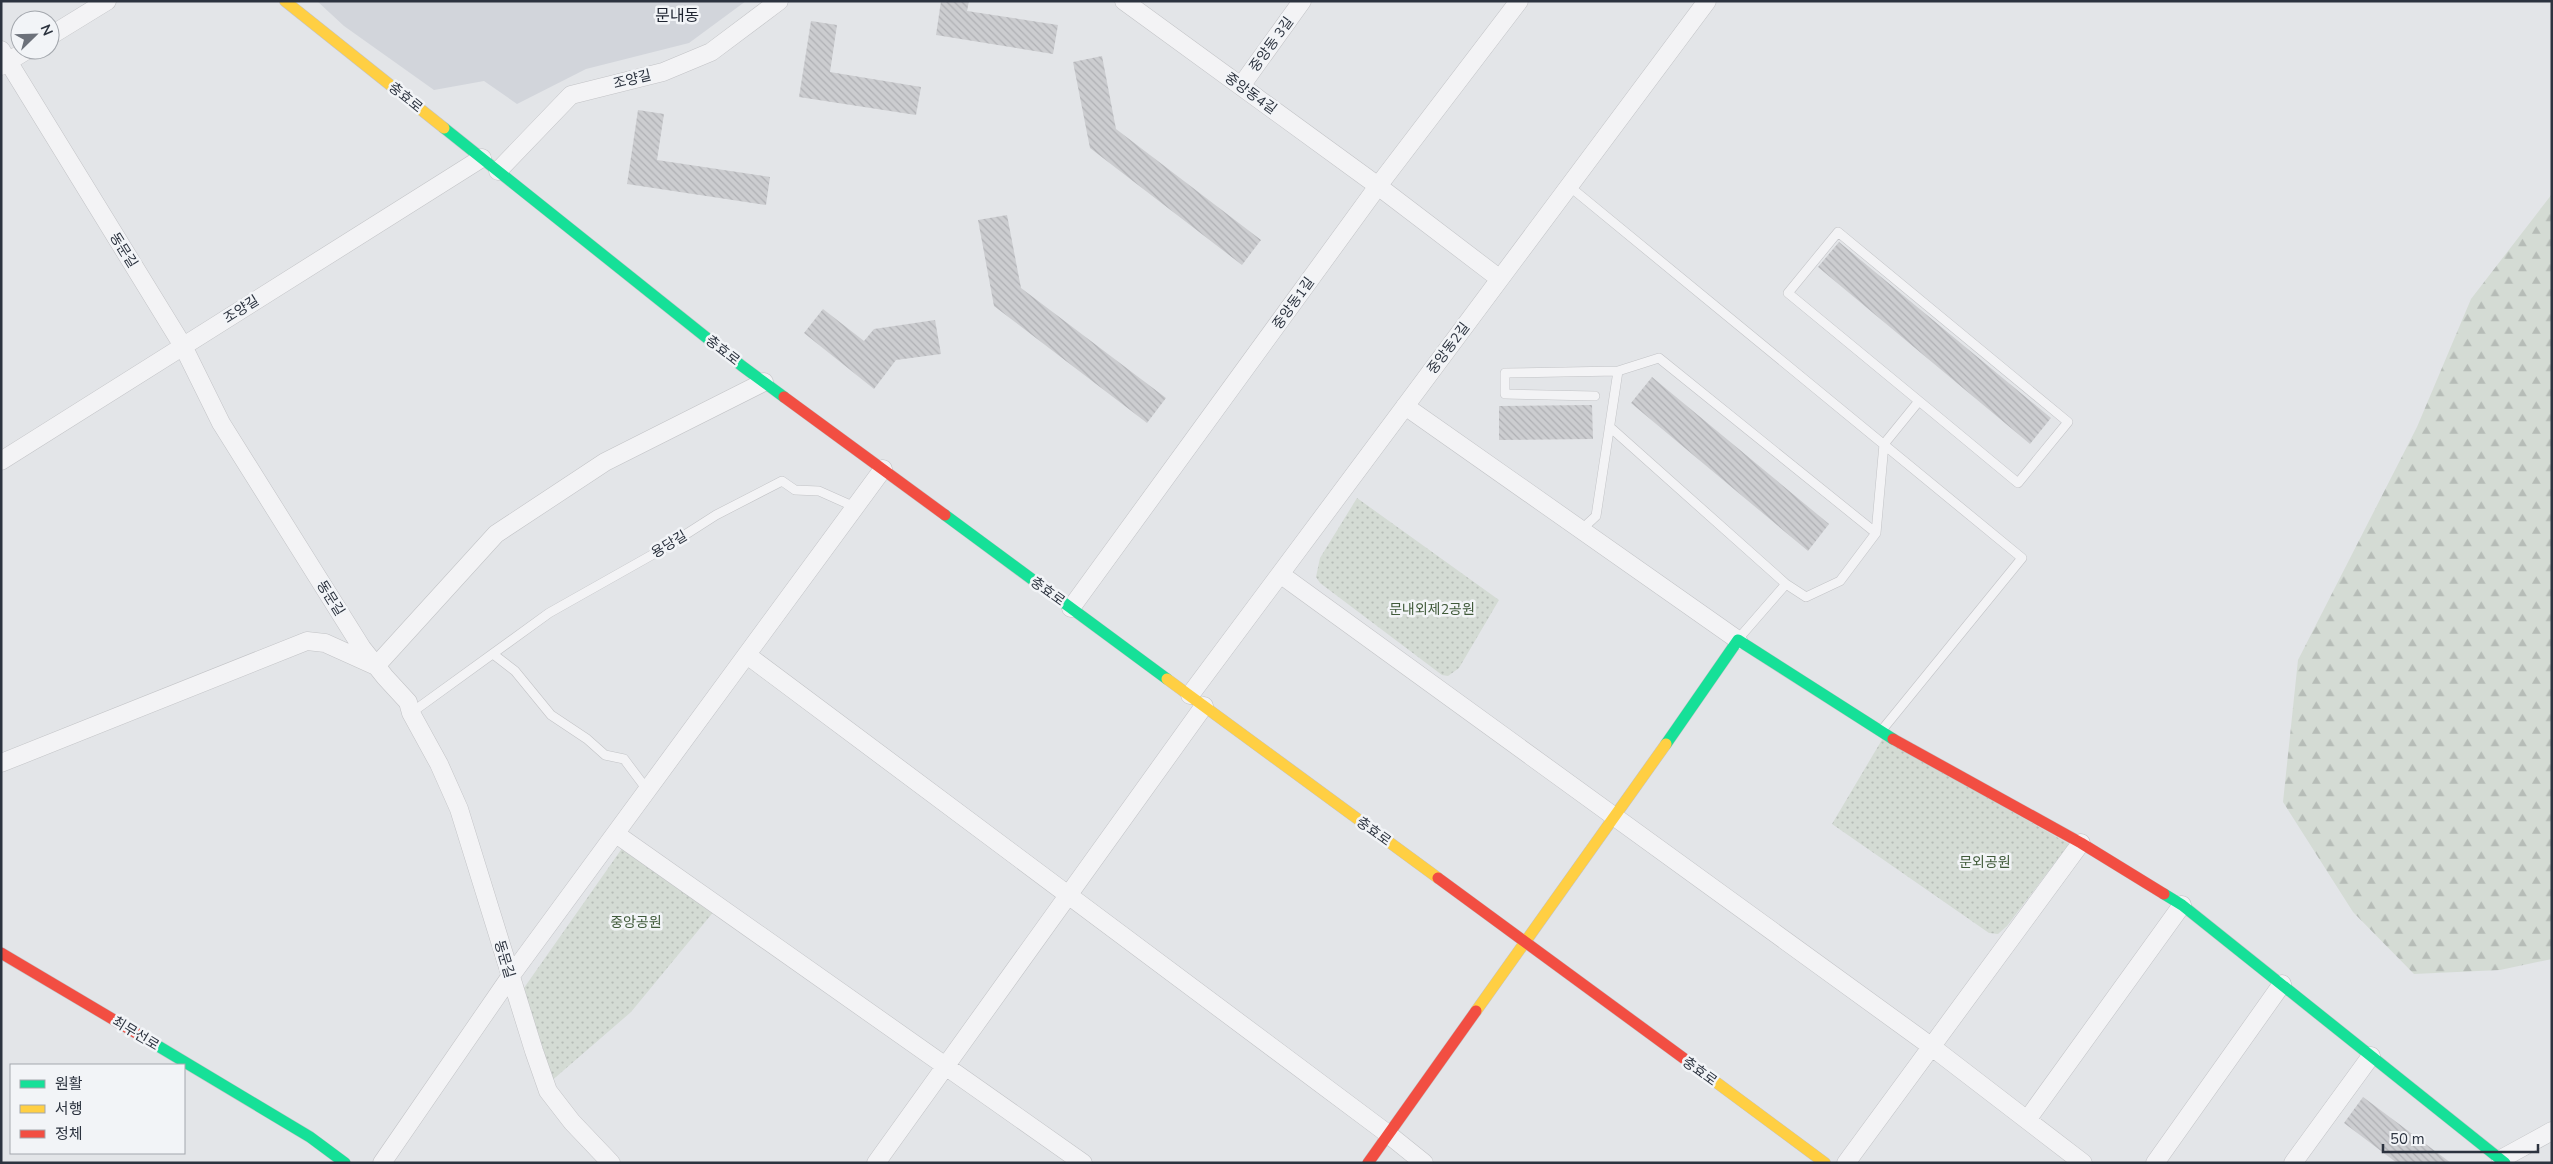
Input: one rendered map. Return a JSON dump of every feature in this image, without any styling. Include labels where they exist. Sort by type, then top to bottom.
[{"type":"street","points":[[60,30],[107,1]]},
{"type":"street","name":"충효로","points":[[285,1],[764,382],[1825,1163]]},
{"type":"street","name":"조양길","points":[[498,171],[571,95],[663,72],[711,52],[779,1]]},
{"type":"street","name":"중앙동4길","points":[[1124,1],[1378,186],[1500,279]]},
{"type":"street","name":"중앙동 3길","points":[[1241,86],[1302,1]]},
{"type":"street","name":"중앙동1길","points":[[1071,608],[1378,186],[1519,1]]},
{"type":"street","name":"중앙동2길","points":[[1190,695],[1707,1]]},
{"type":"street","name":"동문길","points":[[3,59],[183,346],[220,423],[376,666],[408,702],[411,713],[439,764],[459,809],[510,977],[548,1091],[572,1122],[611,1163]]},
{"type":"street","name":"조양길","points":[[1,461],[482,158]]},
{"type":"street","points":[[1,763],[307,641],[325,643],[376,666],[496,534],[605,462],[764,382]]},
{"type":"street","points":[[1405,406],[1738,640],[1880,732],[2082,843],[2182,905],[2503,1161],[2552,1131]]},
{"type":"street","points":[[382,1163],[510,977],[883,469]]},
{"type":"street","points":[[1280,574],[1932,1048],[2083,1163]]},
{"type":"street","points":[[1368,1163],[1524,941],[1616,817],[1738,640]]},
{"type":"street","points":[[747,655],[1388,1134],[1424,1163]]},
{"type":"street","points":[[876,1163],[1204,706]]},
{"type":"street","points":[[616,834],[1083,1163]]},
{"type":"street","points":[[1846,1163],[2082,843]]},
{"type":"street","points":[[2027,1120],[2182,905]]},
{"type":"street","name":"최무선로","points":[[1,953],[310,1137],[345,1163]]},
{"type":"street","points":[[2155,1163],[2282,984]]},
{"type":"street","points":[[2294,1163],[2371,1056]]},
{"type":"lane","points":[[1569,186],[2022,558],[1880,732]]},
{"type":"lane","points":[[1838,232],[2068,422],[2018,483],[1919,401],[1788,293],[1838,232]]},
{"type":"lane","points":[[1595,396],[1504,394],[1505,373],[1618,371],[1659,358],[1876,534]]},
{"type":"lane","points":[[1581,530],[1596,516],[1611,428],[1618,371]]},
{"type":"lane","points":[[1611,428],[1786,584],[1806,597],[1840,581],[1876,534],[1884,444],[1919,401]]},
{"type":"lane","name":"용당길","points":[[411,713],[549,613],[666,547],[716,515],[782,481],[795,490],[819,491],[855,507]]},
{"type":"lane","points":[[1738,640],[1786,584]]},
{"type":"lane","points":[[493,654],[515,671],[551,715],[587,738],[605,755],[624,759],[648,791]]},
{"type":"shaded area","points":[[317,1],[746,1],[689,43],[586,69],[517,104],[484,81],[434,90],[344,26]]},
{"type":"green space","points":[[2552,194],[2552,959],[2500,970],[2414,974],[2353,912],[2283,802],[2298,660],[2417,427],[2471,299]]},
{"type":"green space","name":"문내외제2공원","points":[[1357,498],[1499,600],[1459,668],[1448,676],[1442,675],[1320,583],[1316,577],[1320,558]]},
{"type":"green space","name":"문외공원","points":[[1883,738],[2069,844],[2007,926],[1998,934],[1989,933],[1832,824]]},
{"type":"green space","name":"중앙공원","points":[[623,847],[715,910],[631,1012],[549,1083],[519,995]]},
{"type":"building","points":[[941,1],[969,1],[967,11],[1058,25],[1053,54],[936,35]]},
{"type":"building","points":[[811,21],[837,25],[830,72],[921,87],[916,115],[799,97]]},
{"type":"building","points":[[1102,56],[1116,129],[1261,240],[1242,265],[1090,148],[1073,62]]},
{"type":"building","points":[[638,110],[664,114],[657,160],[770,177],[766,205],[627,184]]},
{"type":"building","points":[[1007,215],[1021,288],[1166,398],[1147,423],[994,306],[978,220]]},
{"type":"building","points":[[1839,242],[2051,418],[2030,444],[1818,267]]},
{"type":"building","points":[[823,309],[864,341],[874,329],[935,320],[941,354],[896,360],[874,389],[804,333]]},
{"type":"building","points":[[1652,377],[1829,524],[1808,551],[1631,403]]},
{"type":"building","points":[[1592,405],[1593,439],[1499,440],[1499,406]]},
{"type":"building","points":[[2363,1097],[2451,1163],[2397,1163],[2344,1123]]},
{"type":"traffic: fast","points":[[444,128],[742,366],[784,397]]},
{"type":"traffic: fast","points":[[945,515],[1167,679]]},
{"type":"traffic: fast","points":[[1666,744],[1738,640],[1893,739]]},
{"type":"traffic: fast","points":[[2164,894],[2182,905],[2505,1163]]},
{"type":"traffic: fast","points":[[153,1043],[310,1137],[345,1163]]},
{"type":"traffic: slow","points":[[285,1],[444,128]]},
{"type":"traffic: slow","points":[[1167,679],[1438,878]]},
{"type":"traffic: slow","points":[[1476,1011],[1666,744]]},
{"type":"traffic: slow","points":[[1701,1071],[1825,1163]]},
{"type":"traffic: jam","points":[[784,397],[945,515]]},
{"type":"traffic: jam","points":[[1893,739],[2081,843],[2164,894]]},
{"type":"traffic: jam","points":[[1438,878],[1701,1071]]},
{"type":"traffic: jam","points":[[1,953],[153,1043]]},
{"type":"traffic: jam","points":[[1368,1163],[1476,1011]]},
{"type":"district","name":"문내동","points":[[677,15]]}]
